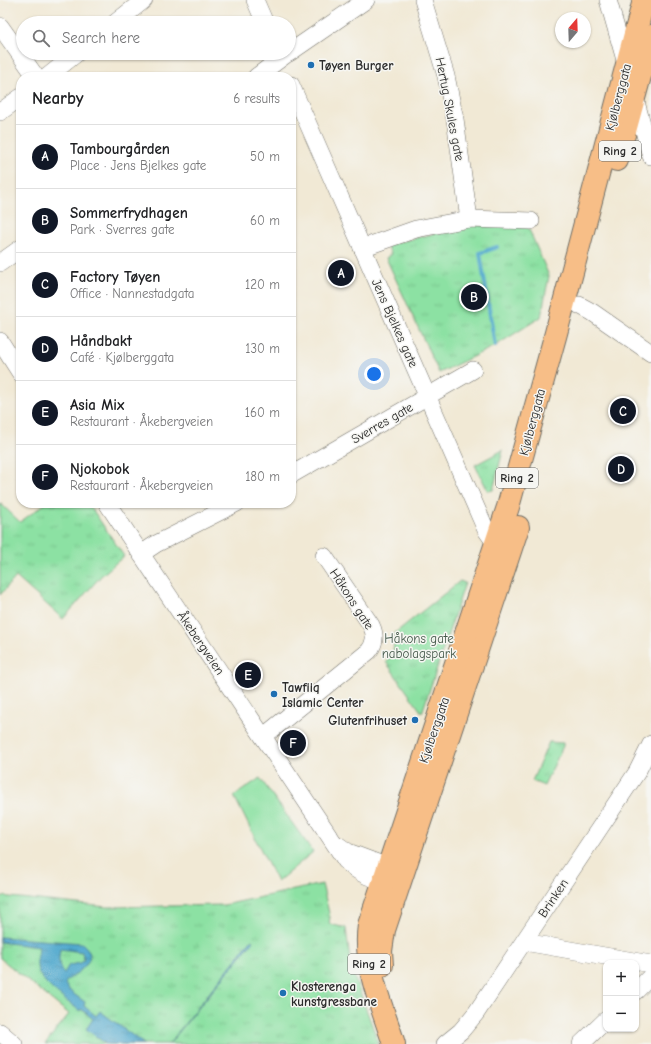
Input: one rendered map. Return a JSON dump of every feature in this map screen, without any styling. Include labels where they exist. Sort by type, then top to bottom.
[{"type":"main road","name":"Kjølberggata","points":[[505,544],[544,379],[644,0]]},
{"type":"main road","name":"Kjølberggata","points":[[390,876],[505,544],[579,305],[651,36]]},
{"type":"main road","name":"Ring 2","points":[[390,876],[369,925],[367,950],[371,971],[394,1044]]},
{"type":"main road","name":"Ring 2","points":[[390,876],[381,951],[384,979],[405,1044]]},
{"type":"street","points":[[124,16],[144,0]]},
{"type":"street","points":[[255,0],[262,16]]},
{"type":"street","points":[[296,46],[366,0]]},
{"type":"street","name":"Hertug Skules gate","points":[[424,0],[446,76],[455,119],[469,219]]},
{"type":"street","points":[[608,0],[651,156]]},
{"type":"street","points":[[0,26],[16,49]]},
{"type":"street","points":[[24,60],[32,72]]},
{"type":"street","points":[[53,72],[68,60]]},
{"type":"street","points":[[262,72],[277,60]]},
{"type":"street","points":[[285,60],[286,72]]},
{"type":"street","name":"Jens Bjelkes gate","points":[[296,96],[486,530],[505,544]]},
{"type":"street","points":[[0,112],[16,101]]},
{"type":"street","points":[[362,248],[416,230],[469,219],[531,221]]},
{"type":"street","points":[[0,263],[16,252]]},
{"type":"street","points":[[579,305],[592,312],[651,353]]},
{"type":"street","points":[[0,341],[16,366]]},
{"type":"street","name":"Sverres gate","points":[[296,472],[473,370]]},
{"type":"street","name":"Åkebergveien","points":[[110,508],[264,736],[346,861],[364,876],[390,876]]},
{"type":"street","points":[[141,554],[156,544],[227,508]]},
{"type":"street","name":"Håkons gate","points":[[264,736],[368,651],[374,642],[375,635],[371,625],[324,556]]},
{"type":"street","name":"Brinken","points":[[445,1044],[469,1022],[524,942],[637,772],[651,744]]},
{"type":"street","points":[[524,942],[651,964]]},
{"type":"street","points":[[639,988],[651,976]]},
{"type":"street","points":[[581,1044],[603,1023]]},
{"type":"street","points":[[0,1033],[14,1044]]},
{"type":"green space","points":[[469,225],[528,227],[549,276],[541,317],[495,346],[439,373],[386,258],[391,254],[387,245]]},
{"type":"green space","points":[[503,450],[493,490],[488,491],[475,465]]},
{"type":"green space","points":[[0,503],[20,522],[39,508],[91,508],[124,556],[101,576],[63,619],[16,577],[0,595]]},
{"type":"green space","name":"Håkons gate nabolagspark","points":[[460,581],[465,583],[422,713],[386,662],[393,652],[395,633]]},
{"type":"green space","points":[[549,742],[563,743],[563,746],[544,786],[532,781]]},
{"type":"green space","points":[[260,778],[313,852],[277,882],[234,796]]},
{"type":"green space","points":[[322,884],[330,917],[329,924],[346,928],[351,968],[379,1044],[45,1044],[69,1014],[0,958],[0,896],[107,907],[224,905]]},
{"type":"water","points":[[0,937],[82,943],[89,951],[89,960],[83,968],[67,980],[65,984],[71,992],[85,1002],[84,1006],[96,1016],[100,1011],[144,1044],[106,1044],[86,1029],[93,1019],[81,1009],[80,1011],[61,997],[42,978],[37,966],[39,947],[0,942]],"holes":[[[60,949],[82,952],[84,960],[81,963],[69,965],[64,973],[59,965]]]},
{"type":"water","points":[[251,940],[253,941],[169,1044]]},
{"type":"waterway","points":[[495,346],[480,253],[497,247]]},
{"type":"place","name":"Tøyen Burger","points":[[311,65]]},
{"type":"place","name":"Tambourgården","points":[[341,273]]},
{"type":"place","name":"Sommerfrydhagen","points":[[474,297]]},
{"type":"place","name":"Factory Tøyen","points":[[623,411]]},
{"type":"place","name":"Håndbakt","points":[[621,469]]},
{"type":"place","name":"Asia Mix","points":[[248,675]]},
{"type":"place","name":"Tawfiiq Islamic Center","points":[[274,694]]},
{"type":"place","name":"Glutenfrihuset","points":[[415,720]]},
{"type":"place","name":"Njokobok","points":[[293,743]]},
{"type":"place","name":"Klosterenga kunstgressbane","points":[[283,993]]}]
